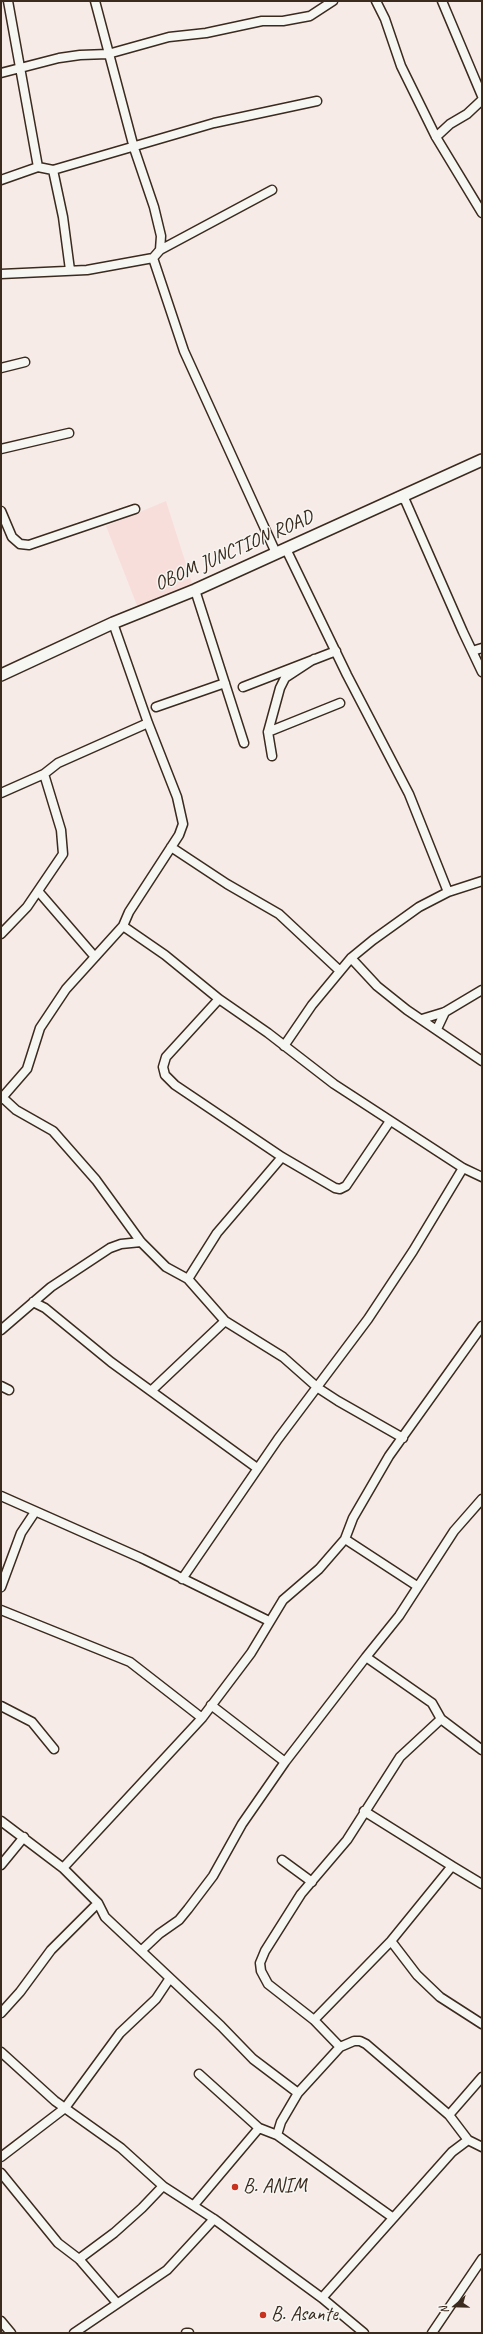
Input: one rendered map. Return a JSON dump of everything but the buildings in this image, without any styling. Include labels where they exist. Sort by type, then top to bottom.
[{"type":"main road","name":"OBOM JUNCTION ROAD","points":[[1,675],[113,623],[195,590],[482,460]]},
{"type":"street","points":[[8,1],[38,168]]},
{"type":"street","points":[[95,1],[134,148],[159,229],[160,250]]},
{"type":"street","points":[[1,73],[80,55],[108,54],[169,37],[206,33],[262,20],[282,21],[310,16],[333,1]]},
{"type":"street","points":[[376,1],[385,19],[404,72],[436,137],[482,213]]},
{"type":"street","points":[[442,1],[482,96]]},
{"type":"street","points":[[436,137],[450,124],[467,114],[482,100]]},
{"type":"street","points":[[1,180],[38,168],[53,170],[134,148],[214,123],[317,102]]},
{"type":"street","points":[[53,170],[63,216],[70,270]]},
{"type":"street","points":[[1,274],[102,268],[153,258],[160,250],[272,190]]},
{"type":"street","points":[[153,258],[184,351],[281,551],[336,651],[409,794],[448,892]]},
{"type":"street","points":[[1,368],[25,362]]},
{"type":"street","points":[[1,449],[69,433]]},
{"type":"street","points":[[398,497],[405,500],[482,672]]},
{"type":"street","points":[[1,511],[12,537],[20,544],[29,545],[135,509]]},
{"type":"street","points":[[195,590],[244,743]]},
{"type":"street","points":[[113,623],[182,814],[183,824],[171,847],[129,912],[123,926],[66,989],[40,1028],[27,1069],[2,1099],[16,1110],[53,1131],[96,1180],[141,1242],[166,1267],[188,1279],[225,1321],[283,1358],[318,1388],[402,1438]]},
{"type":"street","points":[[472,651],[482,648]]},
{"type":"street","points":[[243,687],[336,651]]},
{"type":"street","points":[[272,756],[268,732],[282,684],[285,678],[314,659]]},
{"type":"street","points":[[156,707],[225,683]]},
{"type":"street","points":[[268,732],[340,702]]},
{"type":"street","points":[[1,793],[44,774],[58,763],[148,723]]},
{"type":"street","points":[[1,934],[27,907],[63,854],[61,830],[44,774]]},
{"type":"street","points":[[171,847],[227,884],[279,914],[340,971]]},
{"type":"street","points":[[284,1046],[312,1004],[352,958],[393,924],[419,907],[448,892],[482,881]]},
{"type":"street","points":[[38,891],[95,957]]},
{"type":"street","points":[[123,926],[165,955],[219,999],[334,1084],[462,1168],[482,1177]]},
{"type":"street","points":[[352,958],[377,986],[407,1010],[482,1061]]},
{"type":"street","points":[[422,1019],[445,1012],[482,990]]},
{"type":"street","points":[[219,999],[166,1057],[163,1067],[165,1075],[175,1085],[282,1157],[335,1188],[340,1189],[346,1186],[390,1121]]},
{"type":"street","points":[[437,1029],[445,1012]]},
{"type":"street","points":[[188,1279],[217,1233],[282,1157]]},
{"type":"street","points":[[182,1579],[257,1468],[368,1319],[413,1252],[462,1168]]},
{"type":"street","points":[[1,1330],[51,1287],[110,1248],[121,1244],[141,1242]]},
{"type":"street","points":[[33,1302],[45,1308],[151,1391],[257,1468]]},
{"type":"street","points":[[151,1391],[225,1321]]},
{"type":"street","points":[[63,1868],[202,1718],[251,1653],[283,1600],[319,1569],[345,1539],[369,1490],[402,1438],[482,1326]]},
{"type":"street","points":[[1,1386],[9,1390]]},
{"type":"street","points":[[1,1496],[141,1558],[269,1621]]},
{"type":"street","points":[[142,1950],[159,1934],[179,1920],[197,1898],[213,1876],[242,1824],[285,1762],[366,1657],[400,1616],[417,1586],[454,1531],[482,1499]]},
{"type":"street","points":[[1,1587],[21,1533],[35,1512]]},
{"type":"street","points":[[345,1539],[417,1586]]},
{"type":"street","points":[[1,1610],[130,1662],[202,1718]]},
{"type":"street","points":[[366,1657],[432,1703],[441,1719],[482,1750]]},
{"type":"street","points":[[211,1705],[285,1762]]},
{"type":"street","points":[[1,1706],[32,1722],[54,1749]]},
{"type":"street","points":[[340,2047],[314,2020],[268,1984],[261,1971],[260,1963],[274,1935],[301,1894],[347,1840],[364,1811],[400,1757],[441,1719]]},
{"type":"street","points":[[364,1811],[482,1884]]},
{"type":"street","points":[[1,1821],[63,1868],[98,1903],[105,1917],[222,2026],[253,2059],[298,2093]]},
{"type":"street","points":[[1,1865],[24,1837]]},
{"type":"street","points":[[282,1860],[312,1882]]},
{"type":"street","points":[[314,2020],[391,1941],[452,1866]]},
{"type":"street","points":[[1,2013],[20,1992],[51,1950],[98,1903]]},
{"type":"street","points":[[391,1941],[417,1975],[440,1997],[482,2024]]},
{"type":"street","points":[[1,2157],[64,2108],[120,2033],[156,1999],[170,1978]]},
{"type":"street","points":[[277,2135],[281,2122],[298,2093],[340,2047],[354,2041],[360,2041],[366,2044],[448,2116],[468,2140],[482,2147]]},
{"type":"street","points":[[1,2052],[64,2108],[121,2148],[163,2186],[214,2219],[322,2298],[364,2333]]},
{"type":"street","points":[[199,2074],[259,2128],[277,2135],[392,2217]]},
{"type":"street","points":[[448,2116],[482,2077]]},
{"type":"street","points":[[194,2205],[259,2128]]},
{"type":"street","points":[[322,2298],[392,2217],[452,2152],[468,2140]]},
{"type":"street","points":[[1,2173],[58,2243],[79,2259],[118,2303]]},
{"type":"street","points":[[79,2259],[114,2233],[142,2208],[163,2186]]},
{"type":"street","points":[[74,2333],[167,2270],[214,2219]]},
{"type":"street","points":[[432,2333],[482,2259]]},
{"type":"street","points":[[1,2321],[11,2333]]},
{"type":"shaded area","points":[[166,501],[193,586],[138,608],[106,526]]},
{"type":"place","name":"B. ANIM","points":[[235,2187]]},
{"type":"place","name":"B. Asante","points":[[263,2315]]}]
